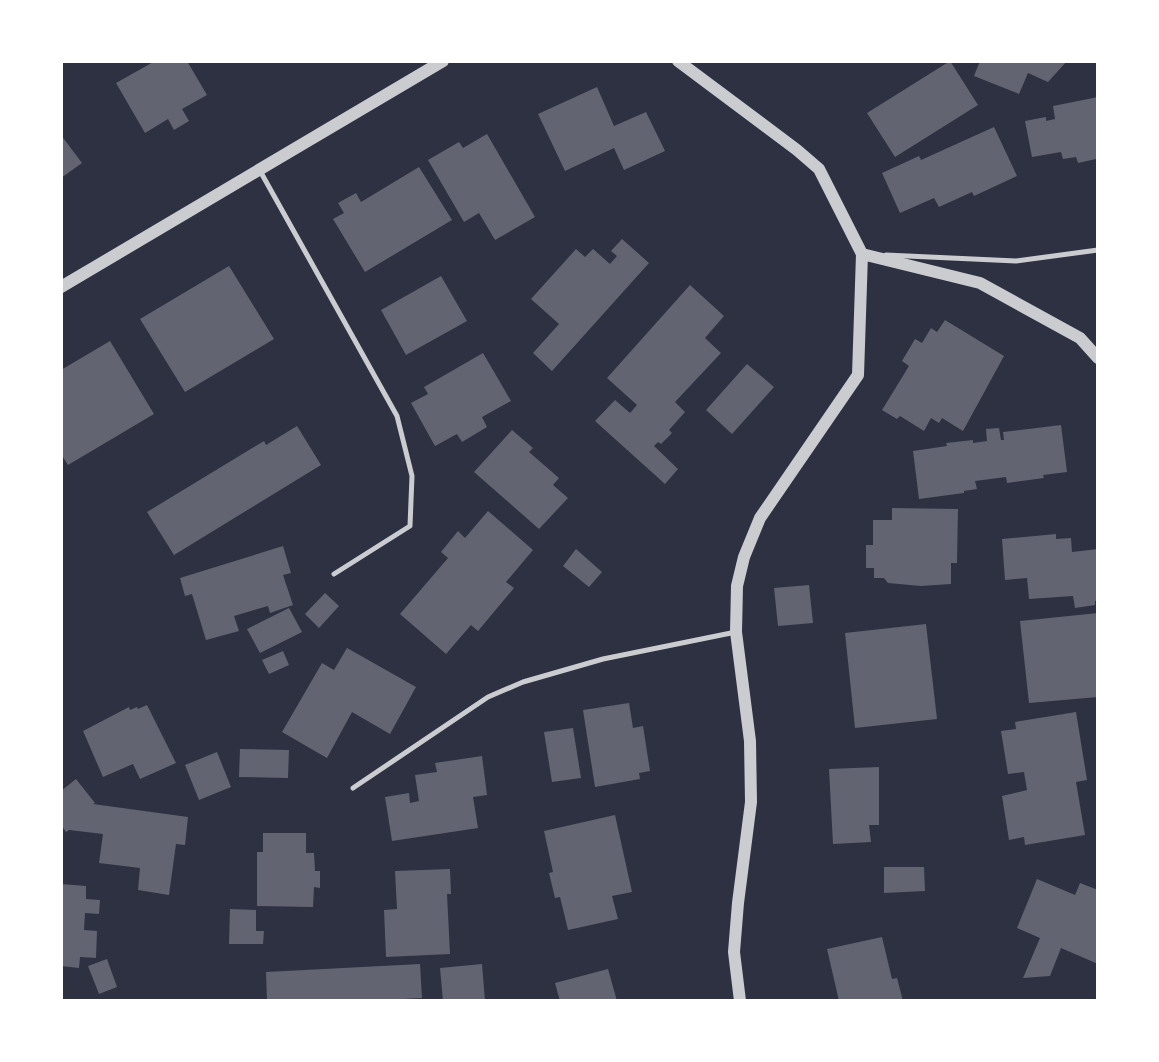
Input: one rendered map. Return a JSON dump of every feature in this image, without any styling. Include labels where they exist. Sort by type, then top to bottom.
[{"type":"street","points":[[61,287],[443,61]]},
{"type":"street","points":[[678,61],[819,169],[862,254],[858,375],[760,518],[744,557],[737,586],[736,632],[750,741],[751,802],[734,952],[740,1001]]},
{"type":"street","points":[[862,254],[980,283],[1080,338],[1098,358]]},
{"type":"lane","points":[[259,169],[397,416],[412,476],[410,526],[334,574]]},
{"type":"lane","points":[[862,254],[1016,261],[1098,250]]},
{"type":"lane","points":[[353,788],[488,697],[523,682],[603,659],[736,632]]},
{"type":"building","points":[[155,61],[187,61],[207,95],[182,109],[189,121],[174,130],[168,119],[145,133],[116,83]]},
{"type":"building","points":[[950,61],[978,105],[895,157],[867,113]]},
{"type":"building","points":[[980,61],[1067,61],[1048,82],[1028,73],[1019,94],[974,76]]},
{"type":"building","points":[[597,87],[614,126],[646,112],[665,151],[624,170],[614,148],[565,171],[538,114]]},
{"type":"building","points":[[1098,97],[1096,159],[1078,163],[1076,157],[1063,159],[1061,152],[1032,157],[1025,121],[1046,117],[1046,121],[1055,119],[1053,106]]},
{"type":"building","points":[[994,127],[1017,176],[974,196],[972,192],[939,207],[934,198],[900,213],[882,173],[919,156],[921,160]]},
{"type":"building","points":[[487,134],[535,217],[495,240],[479,213],[464,222],[428,160],[459,142],[463,148]]},
{"type":"building","points":[[61,135],[82,163],[61,178]]},
{"type":"building","points":[[419,167],[452,220],[365,272],[333,219],[344,213],[338,203],[356,193],[361,202]]},
{"type":"building","points":[[622,239],[649,263],[552,371],[533,353],[559,324],[531,299],[576,249],[585,257],[593,249],[610,264],[617,256],[611,251]]},
{"type":"building","points":[[229,266],[274,339],[185,392],[140,319]]},
{"type":"building","points":[[441,276],[467,321],[406,355],[381,310]]},
{"type":"building","points":[[690,285],[724,316],[705,338],[721,353],[675,402],[685,412],[669,430],[672,433],[661,444],[658,442],[654,446],[678,469],[665,484],[595,421],[615,400],[630,413],[637,405],[607,378]]},
{"type":"building","points":[[945,320],[1004,356],[963,431],[942,418],[939,423],[931,418],[924,431],[900,416],[897,419],[882,410],[909,366],[902,361],[915,339],[922,343],[931,328],[937,332]]},
{"type":"building","points":[[110,341],[154,414],[68,465],[61,454],[61,370]]},
{"type":"building","points":[[483,353],[511,401],[482,417],[487,427],[462,442],[457,434],[435,446],[411,403],[428,394],[424,387]]},
{"type":"building","points":[[747,364],[774,387],[732,434],[706,410]]},
{"type":"building","points":[[1061,425],[1067,472],[1007,483],[1006,477],[975,481],[977,489],[919,499],[913,451],[947,446],[946,443],[987,441],[986,429],[999,428],[1001,440],[1004,440],[1003,432]]},
{"type":"building","points":[[297,426],[321,465],[174,555],[147,512],[264,441],[266,445]]},
{"type":"building","points":[[512,430],[533,448],[529,452],[559,478],[553,485],[568,498],[539,529],[474,472]]},
{"type":"building","points":[[892,508],[958,509],[957,563],[951,563],[951,584],[921,586],[888,583],[884,578],[874,578],[874,568],[866,568],[866,545],[873,545],[873,520],[892,520]]},
{"type":"building","points":[[488,511],[533,550],[506,582],[514,588],[478,631],[471,625],[446,654],[400,614],[448,558],[441,552],[458,531],[465,538]]},
{"type":"building","points":[[1056,534],[1056,539],[1071,538],[1072,552],[1098,549],[1098,601],[1095,601],[1095,605],[1075,608],[1073,596],[1029,599],[1027,578],[1005,580],[1002,539]]},
{"type":"building","points":[[283,546],[291,573],[283,575],[293,605],[270,613],[268,606],[234,616],[239,631],[206,640],[192,594],[185,596],[180,578]]},
{"type":"building","points":[[576,549],[602,572],[589,587],[563,566]]},
{"type":"building","points":[[809,585],[813,623],[778,626],[774,588]]},
{"type":"building","points":[[325,593],[339,606],[319,628],[305,614]]},
{"type":"building","points":[[289,608],[302,632],[260,653],[247,629]]},
{"type":"building","points":[[1098,613],[1098,697],[1029,703],[1020,621]]},
{"type":"building","points":[[926,624],[937,719],[855,728],[845,633]]},
{"type":"building","points":[[347,648],[416,687],[390,734],[352,712],[327,758],[282,732],[322,663],[334,670]]},
{"type":"building","points":[[283,651],[289,665],[269,674],[262,660]]},
{"type":"building","points":[[629,703],[633,728],[643,726],[650,771],[639,773],[640,779],[595,787],[583,710]]},
{"type":"building","points":[[147,705],[176,763],[140,779],[133,764],[103,777],[83,731],[129,707],[130,710]]},
{"type":"building","points":[[1076,712],[1087,780],[1076,782],[1085,835],[1025,845],[1024,837],[1009,840],[1002,796],[1027,790],[1024,772],[1008,774],[1001,731],[1016,729],[1015,722]]},
{"type":"building","points":[[573,728],[581,778],[552,782],[544,732]]},
{"type":"building","points":[[240,749],[289,750],[288,778],[239,777]]},
{"type":"building","points":[[217,752],[231,787],[199,800],[185,765]]},
{"type":"building","points":[[482,756],[487,795],[473,797],[478,828],[392,841],[385,797],[409,793],[410,803],[419,801],[415,775],[437,772],[435,763]]},
{"type":"building","points":[[879,767],[879,825],[869,825],[871,842],[833,844],[829,769]]},
{"type":"building","points":[[76,779],[95,803],[93,804],[188,817],[185,845],[176,844],[169,895],[138,890],[140,868],[99,863],[103,834],[69,830],[66,832],[61,825],[61,791]]},
{"type":"building","points":[[615,815],[632,892],[612,896],[618,919],[568,930],[560,897],[555,898],[549,873],[553,872],[544,831]]},
{"type":"building","points":[[263,833],[306,833],[306,853],[314,853],[315,871],[320,871],[320,888],[314,887],[313,907],[257,906],[257,852],[263,852]]},
{"type":"building","points":[[884,867],[924,867],[925,891],[884,893]]},
{"type":"building","points":[[450,869],[451,894],[447,894],[450,954],[386,957],[384,910],[397,909],[395,871]]},
{"type":"building","points":[[1037,879],[1075,895],[1080,883],[1098,890],[1098,964],[1061,948],[1050,976],[1023,978],[1040,938],[1017,928]]},
{"type":"building","points":[[61,884],[86,886],[86,899],[100,900],[99,914],[85,913],[84,930],[97,931],[96,958],[80,957],[79,968],[61,966]]},
{"type":"building","points":[[230,909],[256,910],[256,931],[264,931],[263,944],[229,944]]},
{"type":"building","points":[[882,937],[892,979],[897,978],[903,1001],[839,1001],[827,949]]},
{"type":"building","points":[[107,959],[117,987],[99,994],[88,966]]},
{"type":"building","points":[[420,964],[422,998],[267,1001],[266,972]]},
{"type":"building","points":[[482,964],[485,1001],[443,1001],[440,968]]},
{"type":"building","points":[[608,969],[617,1001],[560,1001],[555,983]]}]
